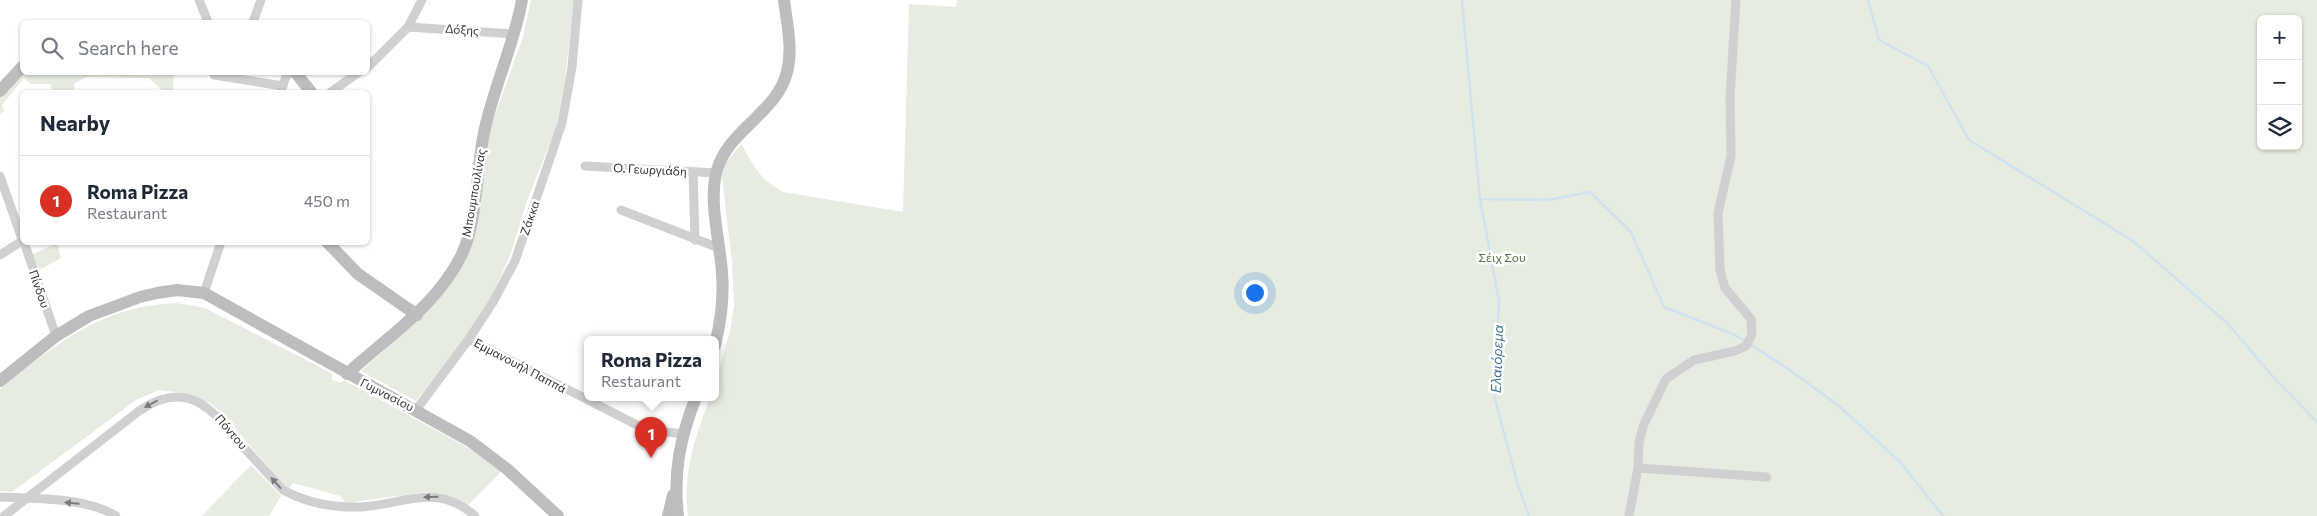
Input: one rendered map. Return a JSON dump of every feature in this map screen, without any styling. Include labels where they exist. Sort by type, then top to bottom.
[{"type":"street","points":[[199,0],[207,20]]},
{"type":"street","points":[[254,20],[261,0]]},
{"type":"street","points":[[370,65],[408,27],[422,0]]},
{"type":"street","name":"Μπουμπουλίνας","points":[[346,374],[417,315],[435,295],[462,254],[469,231],[486,127],[516,34],[522,0]]},
{"type":"street","name":"Ζάκκα","points":[[416,410],[470,339],[515,261],[553,155],[569,85],[578,0]]},
{"type":"street","points":[[717,336],[722,306],[714,198],[716,173],[726,148],[770,101],[785,79],[789,47],[784,0]]},
{"type":"street","points":[[1629,516],[1638,468],[1639,442],[1644,424],[1666,379],[1694,360],[1735,351],[1746,346],[1752,334],[1751,319],[1725,288],[1720,270],[1718,213],[1731,156],[1730,97],[1736,0]]},
{"type":"street","name":"Δόξης","points":[[408,27],[516,34]]},
{"type":"street","points":[[0,91],[20,69]]},
{"type":"street","points":[[214,75],[281,89],[287,75]]},
{"type":"street","points":[[297,75],[308,90]]},
{"type":"street","points":[[334,90],[355,75]]},
{"type":"street","name":"Ο. Γεωργιάδη","points":[[585,166],[716,173]]},
{"type":"street","points":[[693,172],[696,240]]},
{"type":"street","name":"Πίνδου","points":[[0,176],[20,233]]},
{"type":"street","points":[[621,210],[719,248]]},
{"type":"street","points":[[0,255],[20,243]]},
{"type":"street","name":"Πίνδου","points":[[24,245],[56,336]]},
{"type":"street","points":[[0,381],[56,336],[89,316],[140,297],[177,290],[204,293],[221,245]]},
{"type":"street","points":[[330,245],[358,274],[417,315]]},
{"type":"street","name":"Γυμνασίου","points":[[204,293],[249,316],[346,374],[461,435],[493,457],[558,516]]},
{"type":"street","name":"Εμμανουήλ Παππά","points":[[470,339],[584,398]]},
{"type":"street","name":"Πόντου","points":[[4,516],[146,406],[162,398],[177,397],[206,405],[283,490],[298,498],[324,505],[352,507],[436,496],[444,497],[467,509],[474,516]]},
{"type":"street","name":"Εμμανουήλ Παππά","points":[[590,401],[637,425],[659,431],[683,434]]},
{"type":"street","points":[[668,516],[675,488],[683,434],[695,401]]},
{"type":"street","points":[[1638,468],[1767,477]]},
{"type":"street","points":[[675,488],[678,516]]},
{"type":"street","points":[[0,497],[83,504],[103,509],[116,516]]},
{"type":"green space","points":[[531,0],[574,0],[565,79],[556,128],[527,201],[510,256],[492,295],[466,337],[416,401],[361,371],[422,317],[459,266],[484,146],[523,37]]},
{"type":"green space","name":"Σέιχ Σου","points":[[957,0],[2317,0],[2317,516],[688,516],[687,485],[692,455],[709,401],[719,401],[719,369],[730,331],[734,306],[732,263],[722,177],[725,164],[741,144],[762,177],[783,192],[903,212],[909,4],[956,7]]},
{"type":"green space","points":[[20,74],[174,75],[173,90],[162,90],[149,78],[86,77],[75,83],[73,90],[52,90],[51,84],[31,84],[24,78],[2,105],[4,110],[0,115],[0,97]]},
{"type":"green space","points":[[53,245],[58,245],[61,258],[36,272],[31,255]]},
{"type":"green space","points":[[177,303],[205,308],[333,374],[331,379],[340,383],[344,380],[472,450],[501,472],[468,505],[451,496],[426,492],[346,503],[340,496],[293,483],[288,490],[223,414],[210,403],[186,393],[159,390],[136,400],[12,492],[0,491],[0,389],[61,342],[102,319],[125,311]]},
{"type":"green space","points":[[251,465],[281,496],[269,516],[202,516]]},
{"type":"waterway","points":[[1462,0],[1480,199],[1548,200],[1590,192],[1631,232],[1664,307],[1735,335],[1787,368],[1839,406],[1900,462],[1943,516]]},
{"type":"waterway","points":[[1868,0],[1879,40],[1928,66],[1969,140],[2133,241],[2227,323],[2276,380],[2317,422]]},
{"type":"waterway","name":"Ελαιόρεμα","points":[[1480,199],[1499,301],[1494,395],[1517,482],[1529,516]]},
{"type":"place","name":"Roma Pizza","points":[[651,458]]}]
